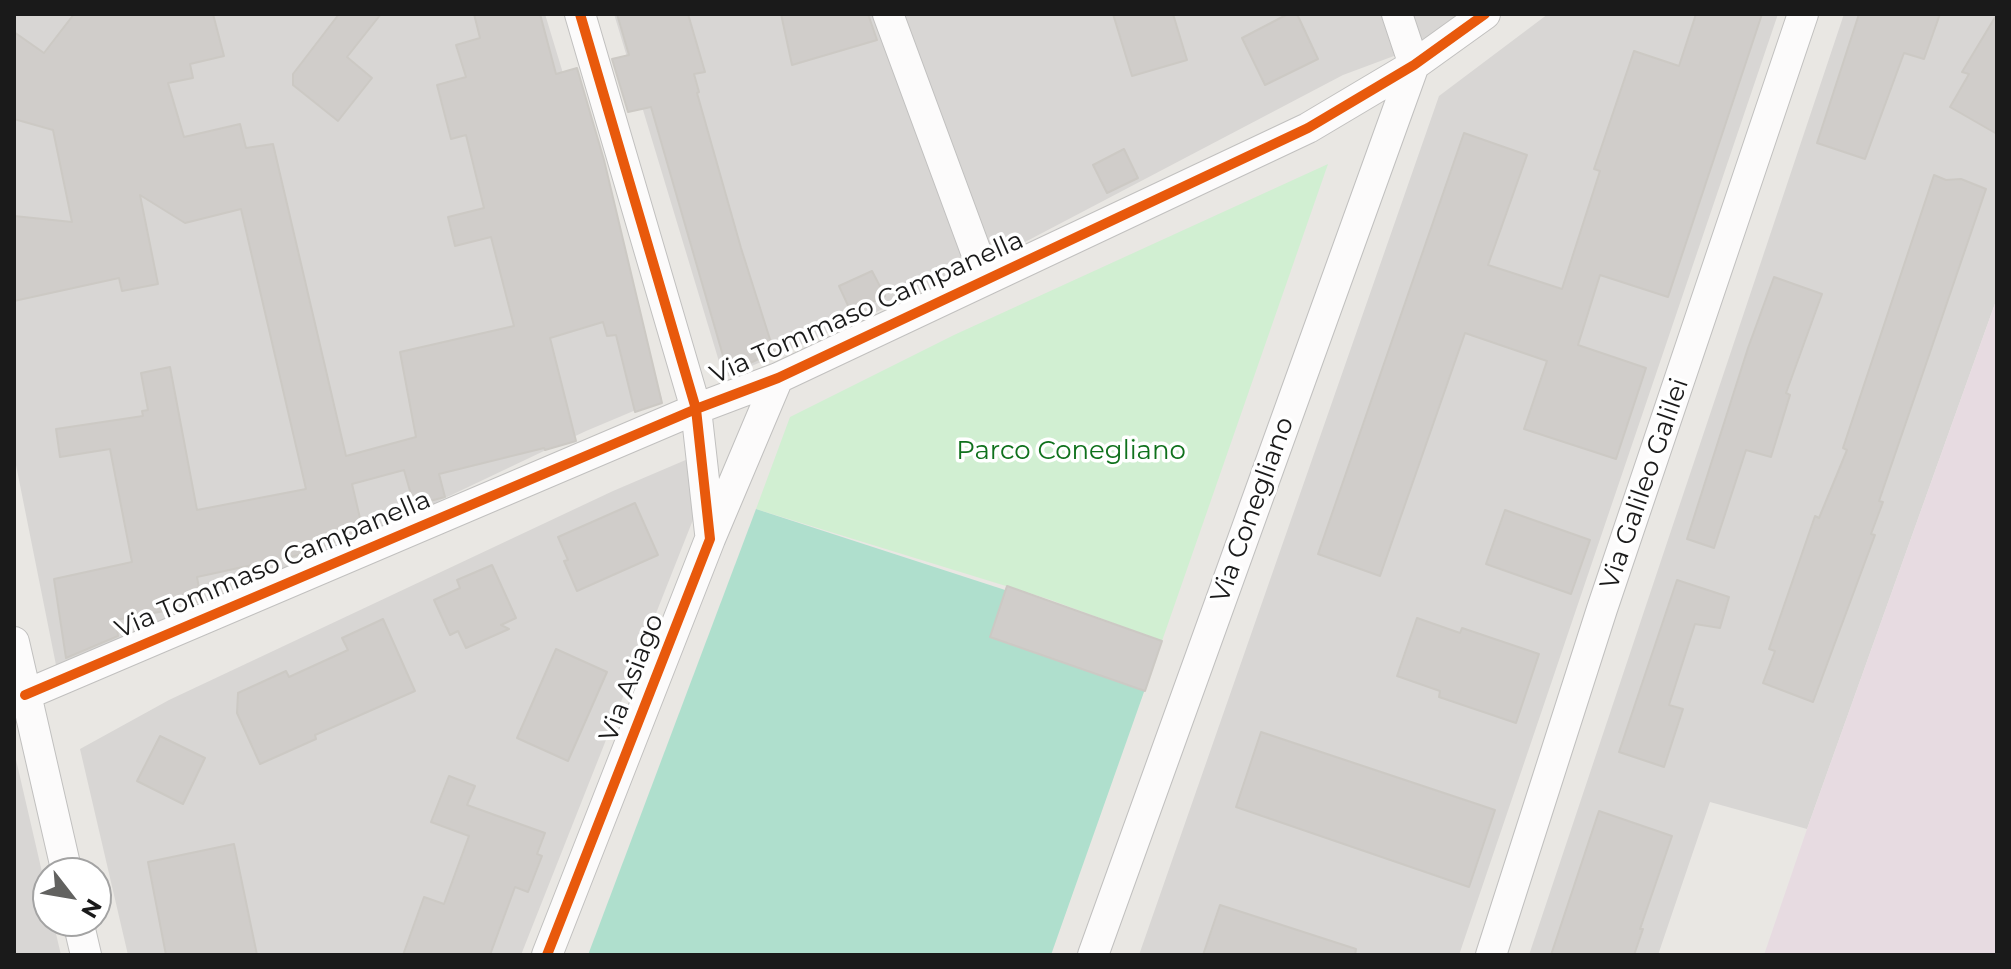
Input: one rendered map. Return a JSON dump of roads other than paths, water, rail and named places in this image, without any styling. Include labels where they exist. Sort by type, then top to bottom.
[{"type":"street","name":"Via Asiago","points":[[580,14],[696,409],[710,539]]},
{"type":"street","points":[[888,14],[986,279]]},
{"type":"street","points":[[1397,14],[1414,65]]},
{"type":"street","name":"Via Tommaso Campanella","points":[[25,695],[696,409],[778,378],[1308,128],[1414,65],[1485,14]]},
{"type":"street","name":"Via Galileo Galilei","points":[[1491,955],[1602,609],[1803,14]]},
{"type":"street","name":"Via Conegliano","points":[[1093,955],[1414,65]]},
{"type":"street","name":"Via Asiago","points":[[547,955],[710,539],[778,378]]},
{"type":"street","points":[[14,642],[63,857]]},
{"type":"park label","name":"Parco Conegliano","points":[[1071,451]]}]
